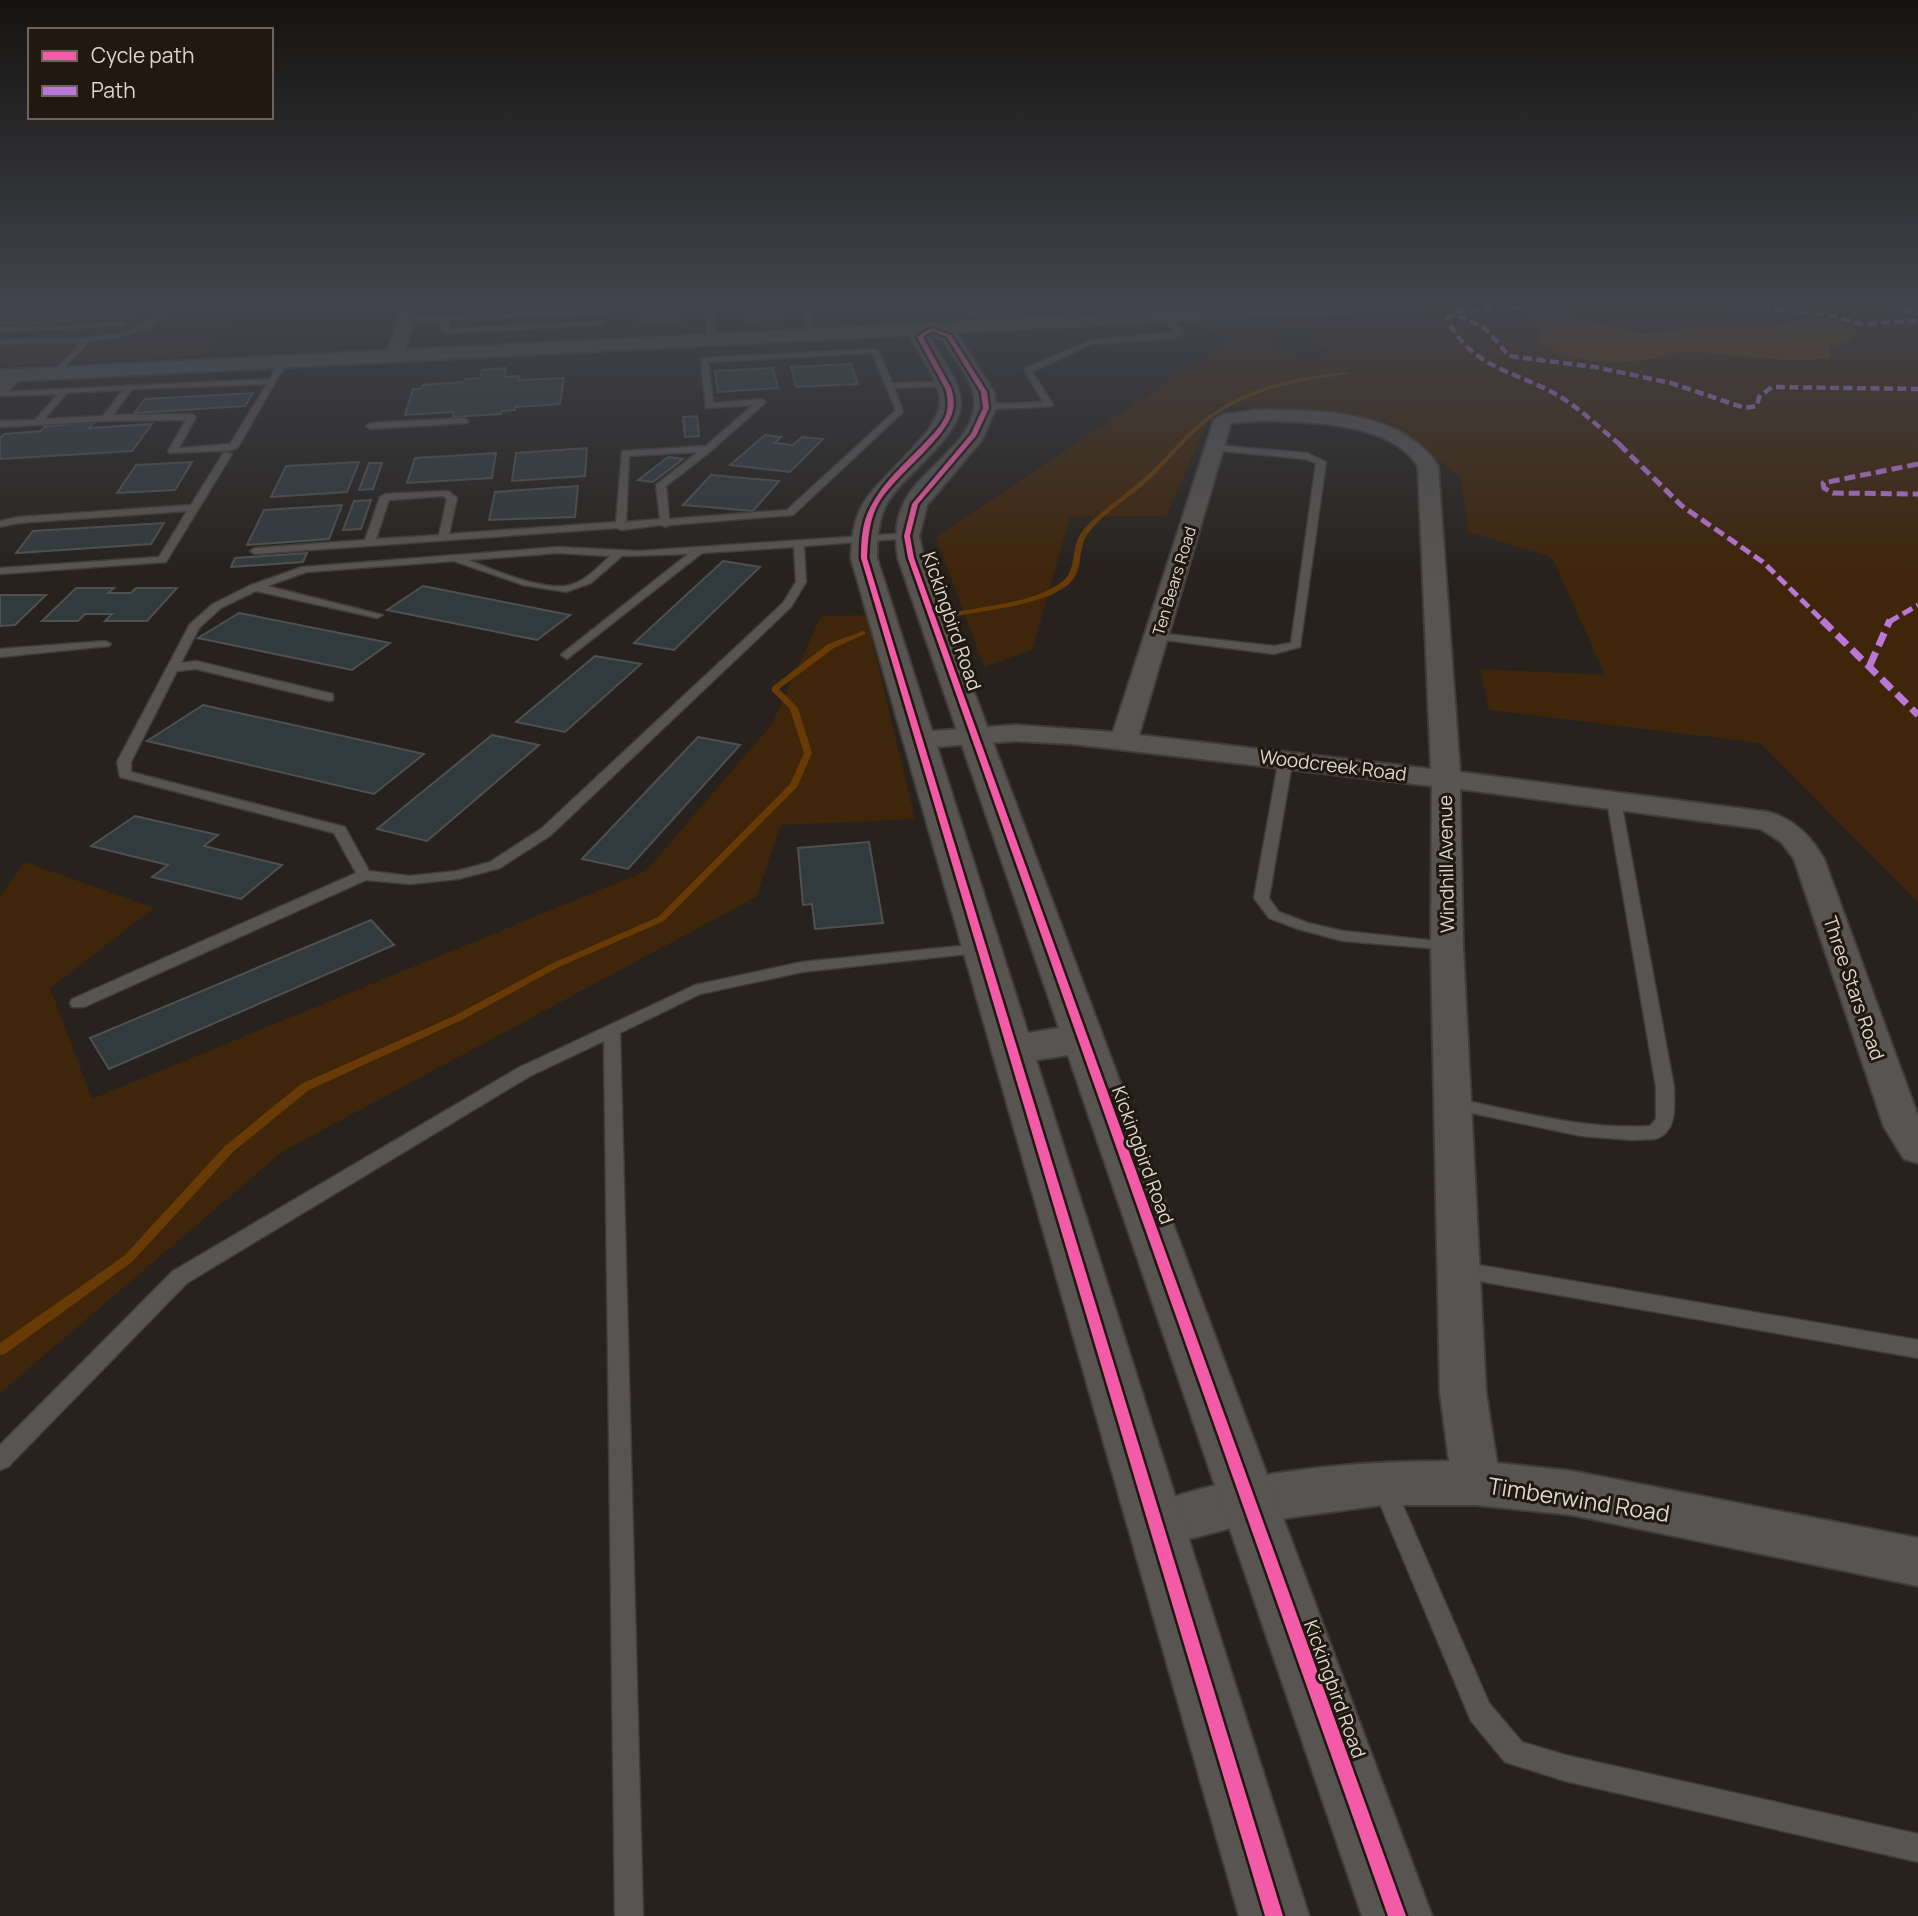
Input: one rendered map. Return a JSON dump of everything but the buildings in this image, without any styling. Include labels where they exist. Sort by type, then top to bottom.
[{"type":"street","points":[[949,394],[948,416],[940,431],[881,492],[865,521],[863,539],[868,570],[967,894],[980,949],[1013,1049],[1274,1916]]},
{"type":"street","points":[[984,394],[986,407]]},
{"type":"street","name":"Kickingbird Road","points":[[986,407],[974,435],[915,505],[907,536],[911,558],[1397,1916]]},
{"type":"street","name":"Windhill Avenue","points":[[1223,420],[1250,414],[1377,429],[1398,438],[1423,456],[1428,466],[1446,780],[1447,947],[1463,1393],[1476,1483]]},
{"type":"street","name":"Ten Bears Road","points":[[1124,741],[1223,420]]},
{"type":"street","name":"Woodcreek Road","points":[[919,740],[1015,733],[1124,741],[1286,758],[1724,813],[1768,821],[1786,830]]},
{"type":"street","name":"Three Stars Road","points":[[1786,830],[1801,843],[1809,859],[1903,1127],[1918,1149]]},
{"type":"street","points":[[967,894],[1028,887]]},
{"type":"street","points":[[1013,1049],[1082,1039]]},
{"type":"street","name":"Timberwind Road","points":[[1155,1525],[1250,1502],[1382,1483],[1476,1483],[1572,1493],[1918,1562]]},
{"type":"lane","points":[[37,422],[54,394]]},
{"type":"lane","points":[[106,418],[124,394]]},
{"type":"lane","points":[[0,424],[106,418],[192,417],[173,451],[233,447],[264,394]]},
{"type":"lane","points":[[665,524],[662,485],[762,402],[709,406],[708,394]]},
{"type":"lane","points":[[255,551],[665,524],[790,513],[900,410],[893,394]]},
{"type":"lane","points":[[986,407],[1049,404],[1043,394]]},
{"type":"lane","points":[[370,426],[464,421]]},
{"type":"lane","points":[[1157,636],[1273,649],[1296,645],[1321,462],[1307,456],[1215,447]]},
{"type":"lane","points":[[621,527],[625,453],[708,449]]},
{"type":"lane","points":[[0,571],[162,560],[227,454]]},
{"type":"lane","points":[[369,544],[385,497],[445,494],[452,498],[443,539]]},
{"type":"lane","points":[[0,524],[18,520],[194,509]]},
{"type":"lane","points":[[364,875],[340,830],[125,774],[124,762],[194,626],[217,606],[255,587],[306,569],[558,550],[620,554],[907,536]]},
{"type":"lane","points":[[78,1003],[364,875],[410,880],[457,875],[495,864],[546,832],[787,605],[801,582],[799,543]]},
{"type":"lane","points":[[567,655],[699,550]]},
{"type":"lane","points":[[456,558],[481,571],[566,589],[585,581],[620,554]]},
{"type":"lane","points":[[255,587],[377,615]]},
{"type":"lane","points":[[0,653],[105,644]]},
{"type":"lane","points":[[171,668],[196,665],[329,697]]},
{"type":"lane","points":[[1286,758],[1261,898],[1274,915],[1343,936],[1447,947]]},
{"type":"lane","points":[[1453,1104],[1635,1135],[1656,1132],[1664,1120],[1665,1087],[1614,801]]},
{"type":"lane","points":[[0,1460],[180,1277],[524,1072],[695,990],[802,967],[980,949]]},
{"type":"lane","points":[[612,1030],[629,1916]]},
{"type":"lane","points":[[1459,1269],[1918,1349]]},
{"type":"lane","points":[[1382,1483],[1480,1712],[1514,1753],[1565,1768],[1918,1848]]},
{"type":"shaded area","points":[[1149,394],[1918,394],[1918,902],[1760,743],[1489,710],[1480,669],[1605,675],[1552,557],[1469,532],[1460,477],[1386,420],[1216,404],[1166,516],[1070,517],[1032,650],[984,667],[936,537]]},
{"type":"shaded area","points":[[866,615],[915,819],[781,825],[756,897],[282,1152],[0,1393],[0,896],[25,862],[154,908],[50,988],[92,1099],[646,871],[772,724],[821,616]]},
{"type":"waterway","points":[[951,615],[1029,599],[1045,594],[1068,581],[1074,571],[1079,541],[1089,528],[1146,480],[1206,420],[1252,394]]},
{"type":"waterway","points":[[0,1350],[128,1259],[229,1149],[305,1087],[458,1018],[556,965],[661,919],[794,785],[808,753],[794,708],[775,689],[831,646],[863,633]]},
{"type":"marked path","points":[[1556,394],[1635,456],[1682,506],[1763,562],[1918,715]]},
{"type":"marked path","points":[[1705,394],[1745,408],[1757,406],[1762,394]]},
{"type":"marked path","points":[[1918,464],[1823,483],[1824,488],[1833,493],[1918,494]]},
{"type":"marked path","points":[[1870,665],[1889,621],[1918,605]]},
{"type":"cycle path","points":[[949,394],[950,410],[940,430],[892,480],[874,506],[864,538],[864,558],[1274,1916]]},
{"type":"cycle path","points":[[984,394],[986,408],[974,435],[915,504],[907,536],[911,558],[1397,1916]]}]
